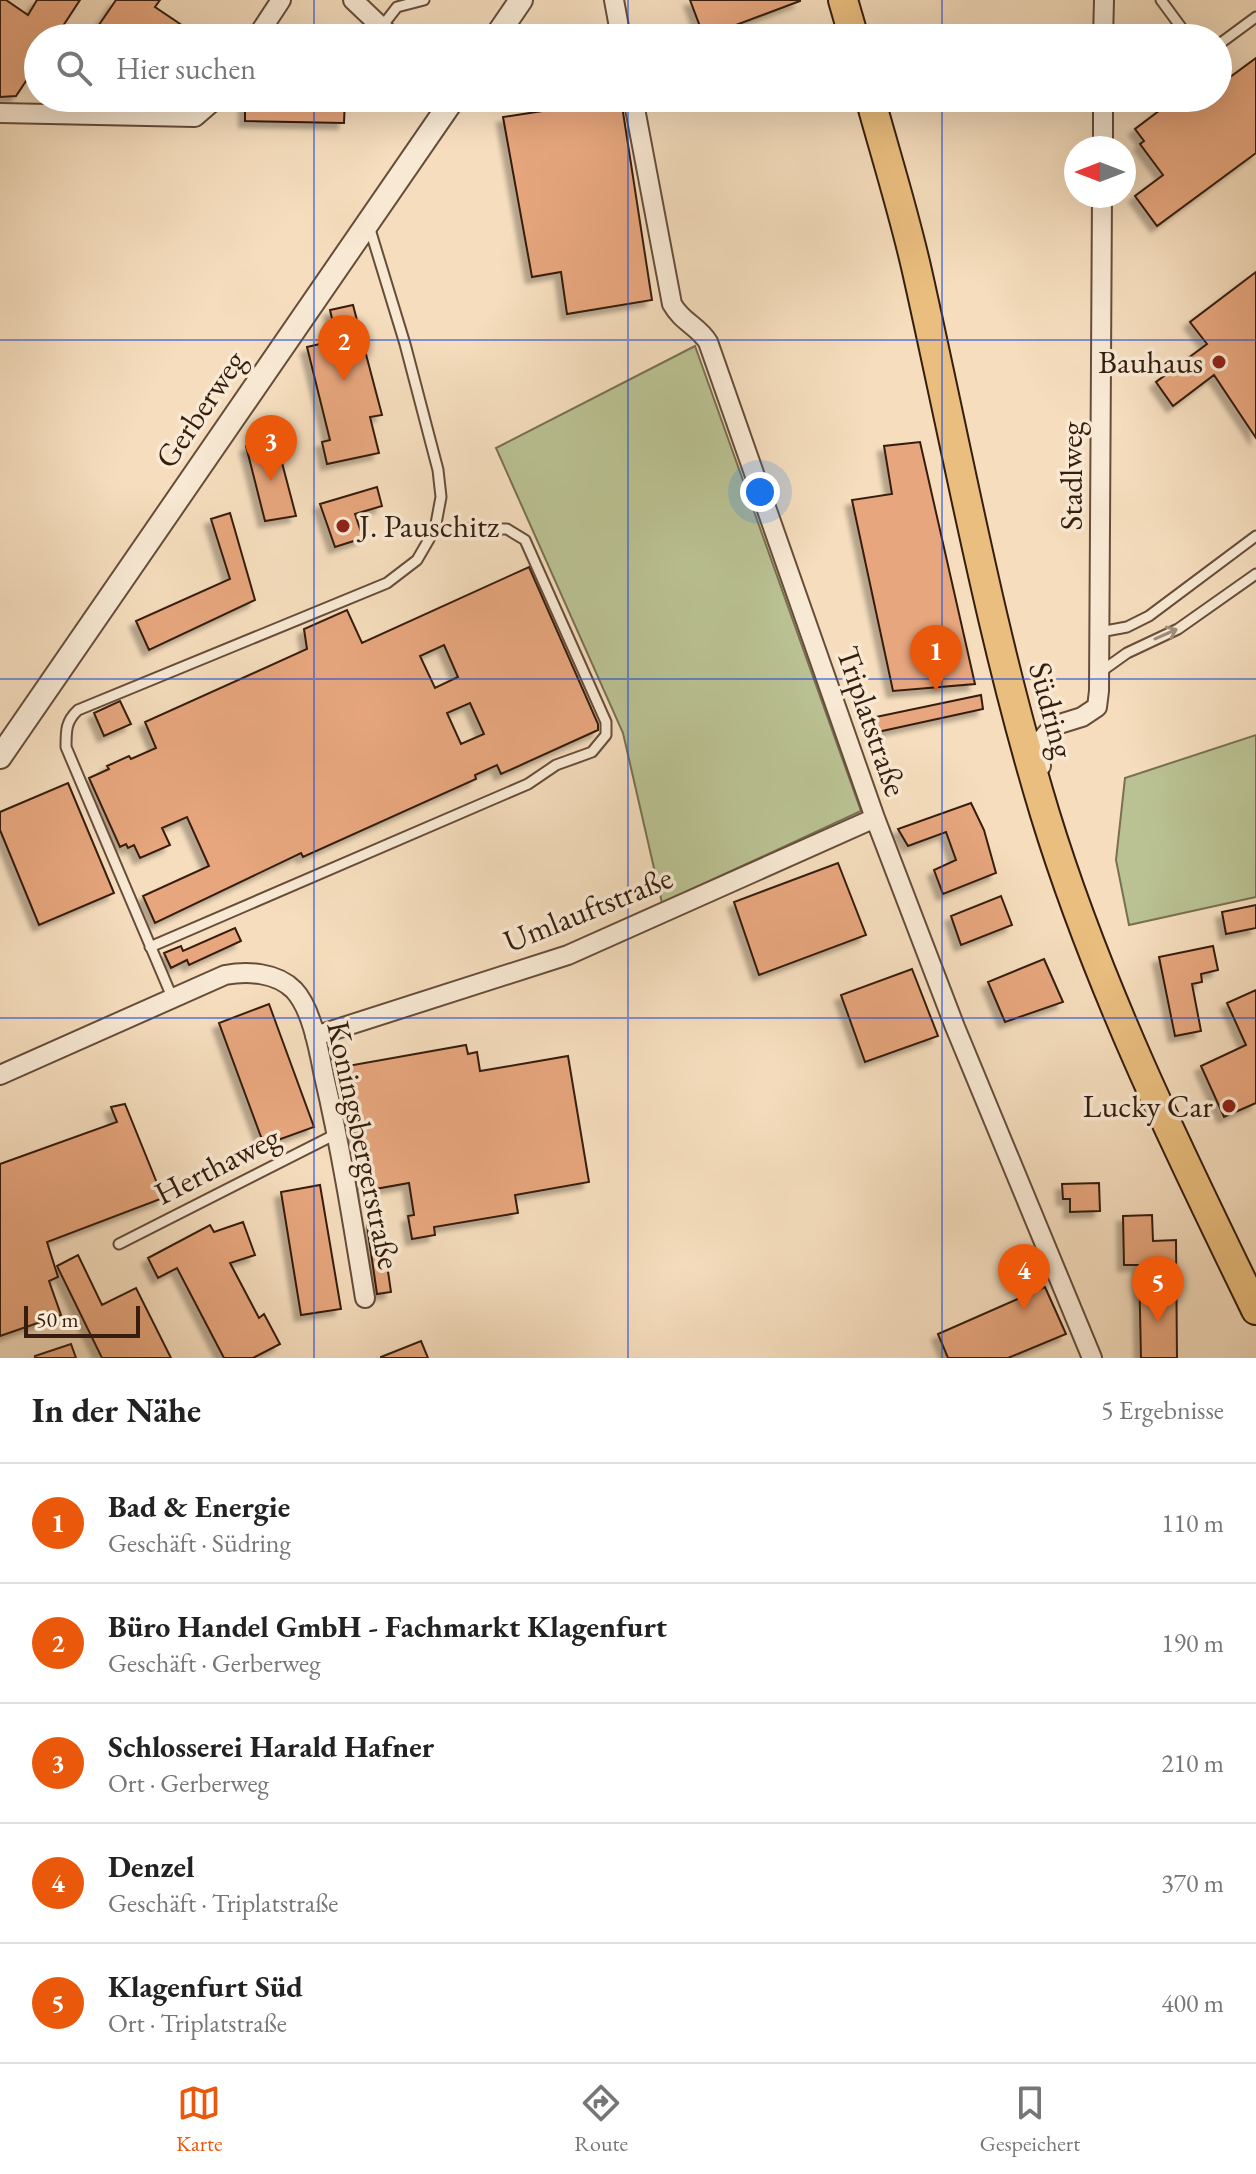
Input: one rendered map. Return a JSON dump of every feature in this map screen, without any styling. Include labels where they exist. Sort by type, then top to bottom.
[{"type":"main road","points":[[843,0],[850,24]]},
{"type":"main road","name":"Südring","points":[[874,112],[916,267],[1007,679],[1045,814],[1078,914],[1131,1048],[1256,1310]]},
{"type":"street","points":[[265,24],[281,0]]},
{"type":"street","points":[[353,0],[373,24]]},
{"type":"street","points":[[505,24],[521,0]]},
{"type":"street","points":[[614,0],[618,24]]},
{"type":"street","points":[[1103,24],[1104,0]]},
{"type":"street","points":[[0,113],[195,117],[201,112]]},
{"type":"street","name":"Gerberweg","points":[[0,757],[444,112]]},
{"type":"street","name":"Triplatstraße","points":[[636,112],[672,304],[680,317],[701,332],[708,342],[875,818],[955,1027],[1092,1358]]},
{"type":"street","points":[[1103,112],[1103,136]]},
{"type":"street","name":"Stadlweg","points":[[1053,726],[1082,717],[1097,707],[1102,208]]},
{"type":"street","points":[[1007,679],[1020,691],[1029,717],[1053,726],[1037,745],[1045,814]]},
{"type":"street","name":"Umlauftstraße","points":[[315,1036],[568,955],[875,818]]},
{"type":"street","name":"Koningsbergerstraße","points":[[0,1075],[225,975],[246,971],[270,976],[293,990],[315,1036],[338,1133],[365,1298]]},
{"type":"lane","points":[[388,24],[397,7],[424,0]]},
{"type":"lane","points":[[1161,0],[1179,24]]},
{"type":"lane","points":[[1232,35],[1256,17]]},
{"type":"lane","points":[[172,997],[66,747],[69,718],[92,704],[387,583],[417,560],[435,529],[441,497],[438,470],[405,344],[368,222]]},
{"type":"lane","points":[[150,947],[528,784],[556,765],[592,752],[606,735],[606,722],[525,540],[507,529],[435,529]]},
{"type":"lane","points":[[1100,632],[1127,627],[1149,616],[1256,536]]},
{"type":"lane","points":[[1099,673],[1127,653],[1178,629],[1256,574]]},
{"type":"lane","name":"Herthaweg","points":[[119,1244],[338,1133]]},
{"type":"green space","points":[[695,346],[861,811],[662,903],[623,733],[496,448]]},
{"type":"green space","points":[[1256,735],[1256,897],[1129,925],[1116,860],[1125,778]]},
{"type":"building","points":[[0,0],[6,0],[28,15],[37,0],[80,0],[64,24],[24,24],[24,84],[16,96],[0,97]]},
{"type":"building","points":[[116,0],[160,0],[155,7],[180,24],[100,24]]},
{"type":"building","points":[[690,0],[800,0],[739,24],[699,24]]},
{"type":"building","points":[[1256,58],[1256,153],[1157,226],[1136,195],[1163,175],[1140,144],[1144,141],[1135,129],[1157,112],[1232,112],[1232,76]]},
{"type":"building","points":[[245,112],[344,112],[344,123],[245,121]]},
{"type":"building","points":[[536,112],[623,112],[652,300],[567,314],[561,272],[532,277],[503,117]]},
{"type":"building","name":"Bauhaus","points":[[1256,272],[1256,438],[1214,375],[1173,406],[1156,382],[1207,344],[1190,322]]},
{"type":"building","points":[[353,305],[382,415],[370,417],[379,453],[327,464],[322,442],[330,440],[307,347],[337,340],[330,310]]},
{"type":"building","points":[[276,440],[296,516],[265,521],[246,446]]},
{"type":"building","points":[[920,442],[975,684],[893,691],[852,500],[892,494],[884,446]]},
{"type":"building","name":"J. Pauschitz","points":[[377,487],[382,506],[355,514],[363,538],[335,547],[320,504]]},
{"type":"building","points":[[230,513],[255,600],[149,650],[136,621],[230,579],[211,519]]},
{"type":"building","points":[[529,567],[598,730],[501,774],[497,765],[475,775],[476,779],[303,857],[301,853],[155,923],[143,896],[209,866],[187,817],[162,828],[170,845],[140,858],[134,845],[120,847],[89,778],[129,756],[131,759],[156,748],[145,722],[307,649],[304,629],[347,610],[362,643]],"holes":[[[444,645],[458,677],[435,688],[420,656]],[[470,703],[484,734],[461,744],[447,713]]]},
{"type":"building","points":[[981,695],[983,709],[873,733],[871,718]]},
{"type":"building","points":[[120,701],[131,724],[104,736],[94,713]]},
{"type":"building","points":[[68,783],[114,893],[39,925],[0,830],[0,812]]},
{"type":"building","points":[[971,803],[984,830],[996,873],[943,894],[934,870],[956,860],[946,832],[908,846],[898,829]]},
{"type":"building","points":[[838,863],[866,935],[759,975],[734,902]]},
{"type":"building","points":[[1001,896],[1012,925],[961,945],[951,916]]},
{"type":"building","points":[[1256,905],[1256,928],[1226,934],[1222,912]]},
{"type":"building","points":[[235,928],[241,941],[189,965],[187,960],[171,968],[164,953],[181,946],[183,951]]},
{"type":"building","points":[[1213,946],[1218,970],[1201,974],[1202,982],[1192,984],[1201,1031],[1175,1036],[1159,957]]},
{"type":"building","points":[[1044,959],[1063,1002],[1005,1022],[988,982]]},
{"type":"building","points":[[912,969],[938,1036],[865,1062],[841,995]]},
{"type":"building","points":[[1256,990],[1256,1103],[1224,1117],[1201,1066],[1246,1045],[1227,1003]]},
{"type":"building","points":[[269,1004],[314,1127],[264,1145],[219,1023]]},
{"type":"building","points":[[466,1045],[468,1054],[477,1052],[480,1071],[568,1056],[589,1182],[515,1195],[518,1213],[434,1227],[435,1235],[412,1239],[408,1216],[414,1215],[409,1183],[364,1191],[342,1067]]},
{"type":"building","points":[[125,1104],[163,1198],[47,1242],[58,1277],[49,1281],[61,1315],[0,1336],[0,1164],[117,1122],[111,1107]]},
{"type":"building","points":[[1099,1183],[1100,1211],[1070,1212],[1070,1199],[1063,1199],[1062,1184]]},
{"type":"building","points":[[320,1185],[341,1309],[301,1315],[281,1192]]},
{"type":"building","points":[[1152,1215],[1153,1241],[1176,1240],[1177,1358],[1141,1358],[1139,1265],[1124,1265],[1123,1216]]},
{"type":"building","points":[[243,1222],[255,1255],[230,1263],[259,1318],[264,1314],[280,1344],[253,1358],[224,1358],[177,1268],[158,1278],[148,1258],[210,1225],[214,1232]]},
{"type":"building","points":[[381,1223],[391,1292],[377,1294],[367,1225]]},
{"type":"building","points":[[78,1255],[102,1305],[136,1288],[171,1358],[102,1358],[57,1266]]},
{"type":"building","points":[[1045,1287],[1066,1334],[1008,1358],[948,1358],[938,1334]]},
{"type":"building","points":[[421,1341],[428,1358],[381,1358],[381,1357]]},
{"type":"building","points":[[71,1344],[76,1358],[35,1358],[35,1356]]},
{"type":"place","name":"Bauhaus","points":[[1219,362]]},
{"type":"place","name":"Büro Handel GmbH - Fachmarkt Klagenfurt","points":[[344,381]]},
{"type":"place","name":"Schlosserei Harald Hafner","points":[[271,481]]},
{"type":"place","name":"J. Pauschitz","points":[[343,526]]},
{"type":"place","name":"Bad & Energie","points":[[936,691]]},
{"type":"place","name":"Lucky Car","points":[[1229,1106]]},
{"type":"place","name":"Denzel","points":[[1024,1310]]},
{"type":"place","name":"Klagenfurt Süd","points":[[1158,1322]]}]
